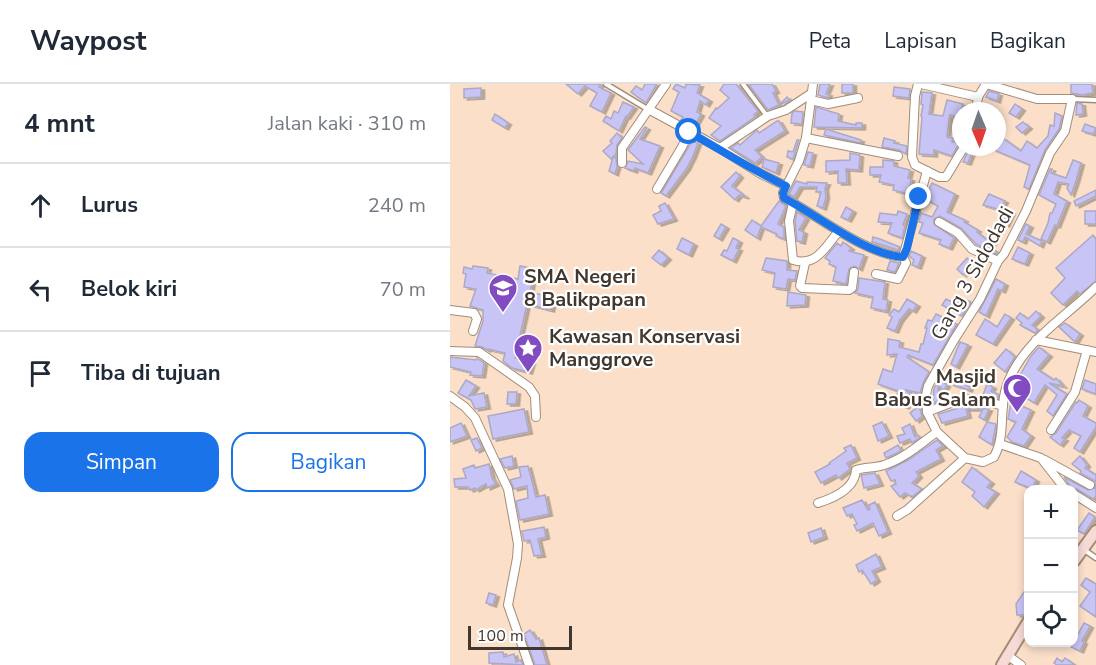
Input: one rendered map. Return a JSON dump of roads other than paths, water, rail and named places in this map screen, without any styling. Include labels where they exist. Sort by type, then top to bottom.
[{"type":"main road","points":[[1078,556],[1096,531]]},
{"type":"main road","points":[[1002,665],[1024,630]]},
{"type":"street","points":[[622,163],[622,148],[666,84]]},
{"type":"street","points":[[959,156],[946,177],[939,177],[915,165],[912,158],[919,84],[978,97]]},
{"type":"street","points":[[977,102],[986,84],[1001,86],[1037,99],[1072,99]]},
{"type":"street","points":[[720,148],[768,117],[786,110],[812,92]]},
{"type":"street","points":[[812,92],[828,104],[858,98]]},
{"type":"street","points":[[812,92],[806,138],[799,161],[782,196],[870,248],[893,257],[903,257]]},
{"type":"street","name":"Gang 3 Sidodadi","points":[[927,412],[928,386],[980,300],[998,261],[1004,254],[1026,211],[1050,153],[1065,131],[1072,99]]},
{"type":"street","points":[[650,110],[786,186]]},
{"type":"street","points":[[657,189],[689,132]]},
{"type":"street","points":[[806,138],[898,156]]},
{"type":"street","points":[[876,274],[898,279],[906,263],[903,257],[927,171]]},
{"type":"street","points":[[793,203],[789,221],[792,259],[805,263],[814,260],[839,231]]},
{"type":"street","points":[[939,222],[958,233],[972,249],[998,261]]},
{"type":"street","points":[[805,263],[800,286],[802,288],[849,290],[852,288],[854,272]]},
{"type":"street","points":[[1003,406],[977,398],[966,398],[927,412],[938,432],[965,458],[983,462],[994,457],[1002,435],[1006,386],[1020,360],[1036,340],[1096,287]]},
{"type":"street","points":[[450,310],[474,313],[477,317],[473,331]]},
{"type":"street","points":[[1036,340],[1096,352]]},
{"type":"street","points":[[1051,430],[1075,392],[1087,350]]},
{"type":"street","points":[[450,351],[479,352],[529,387],[535,396],[536,417]]},
{"type":"street","points":[[450,396],[475,418],[508,489],[518,544],[508,605],[529,665]]},
{"type":"street","points":[[818,503],[833,498],[843,491],[856,477],[856,470],[870,466],[883,466],[901,457],[938,432]]},
{"type":"street","points":[[1000,444],[1041,458],[1090,486]]},
{"type":"street","points":[[897,516],[907,510],[965,458]]},
{"type":"street","points":[[1041,458],[1063,485]]},
{"type":"street","points":[[1078,497],[1096,508]]},
{"type":"street","points":[[1007,655],[1022,665]]},
{"type":"lane","points":[[606,84],[650,110]]},
{"type":"lane","points":[[614,89],[618,84]]},
{"type":"lane","points":[[743,84],[768,117]]},
{"type":"lane","points":[[1072,99],[1096,100]]},
{"type":"lane","points":[[1083,549],[1096,558]]},
{"type":"place","name":"SMA Negeri 8 Balikpapan","points":[[503,314]]},
{"type":"place","name":"Kawasan Konservasi Manggrove","points":[[528,374]]},
{"type":"place","name":"Masjid Babus Salam","points":[[1017,414]]}]
